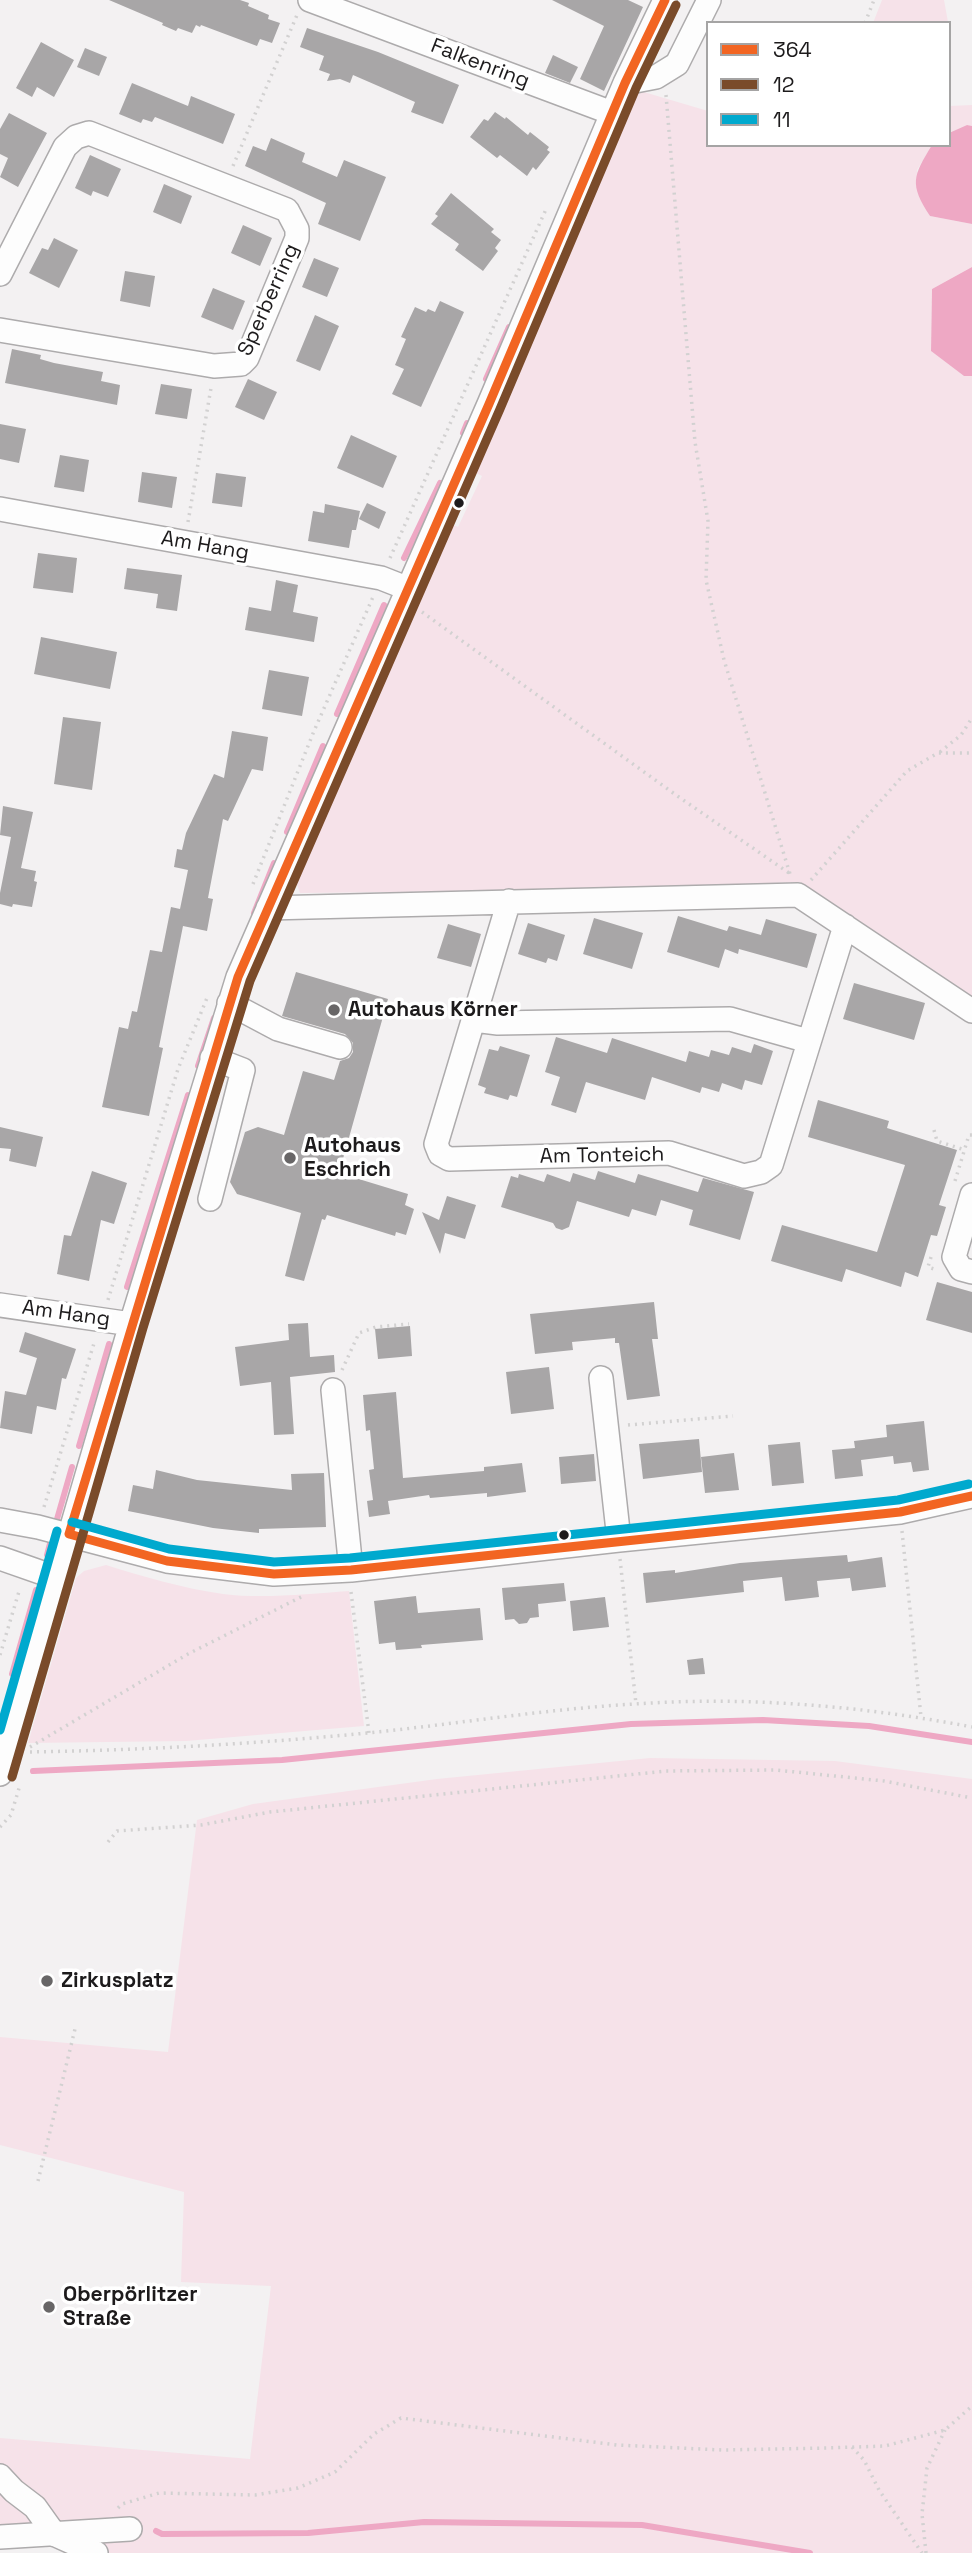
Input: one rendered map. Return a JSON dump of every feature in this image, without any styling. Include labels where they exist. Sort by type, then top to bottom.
[{"type":"street","points":[[11,1774],[69,1534],[229,1003],[625,83],[665,0]]},
{"type":"street","points":[[625,83],[656,77],[677,64],[709,0]]},
{"type":"street","name":"Falkenring","points":[[305,4],[352,7],[612,113]]},
{"type":"street","name":"Sperberring","points":[[0,274],[65,147],[76,137],[89,133],[287,211],[297,229],[297,238],[247,359],[241,364],[214,366],[0,330]]},
{"type":"street","name":"Am Hang","points":[[0,509],[381,578],[409,589]]},
{"type":"street","points":[[268,908],[798,895],[972,1011]]},
{"type":"street","name":"Am Tonteich","points":[[509,901],[436,1144],[440,1154],[449,1159],[669,1153],[744,1176],[761,1172],[771,1165],[845,926]]},
{"type":"street","points":[[229,1003],[278,1029],[340,1047]]},
{"type":"street","points":[[474,1020],[498,1023],[730,1019],[808,1041]]},
{"type":"street","points":[[210,1199],[243,1070],[212,1058]]},
{"type":"street","points":[[972,1195],[954,1257],[961,1269],[972,1272]]},
{"type":"street","name":"Am Hang","points":[[0,1305],[131,1324]]},
{"type":"street","points":[[601,1378],[619,1540]]},
{"type":"street","points":[[333,1390],[351,1570]]},
{"type":"street","points":[[0,1520],[69,1534],[167,1561],[274,1574],[351,1570],[900,1512],[972,1496]]},
{"type":"street","points":[[0,1558],[57,1578]]},
{"type":"street","points":[[0,2476],[35,2507],[56,2544]]},
{"type":"street","points":[[0,2537],[56,2544],[95,2542],[130,2529]]},
{"type":"path","points":[[866,21],[874,0]]},
{"type":"path","points":[[225,186],[305,4]]},
{"type":"path","points":[[656,77],[666,96],[695,442],[708,521],[706,580],[724,660],[798,895],[907,771],[938,753],[961,735],[972,718]]},
{"type":"path","points":[[185,542],[214,366]]},
{"type":"path","points":[[409,589],[422,614],[790,874]]},
{"type":"path","points":[[938,753],[972,753]]},
{"type":"path","points":[[934,1130],[937,1141],[965,1150]]},
{"type":"path","points":[[344,1366],[359,1333],[376,1327],[409,1324]]},
{"type":"path","points":[[605,1427],[733,1416]]},
{"type":"path","points":[[900,1512],[921,1717]]},
{"type":"path","points":[[619,1540],[636,1704]]},
{"type":"path","points":[[351,1570],[369,1732]]},
{"type":"path","points":[[310,1572],[311,1592],[188,1654],[22,1752],[246,1744],[636,1704],[717,1702],[819,1705],[921,1717],[972,1727]]},
{"type":"path","points":[[108,1842],[117,1831],[201,1825],[270,1812],[666,1771],[776,1770],[884,1781],[972,1798]]},
{"type":"path","points":[[0,1827],[11,1815],[11,1774]]},
{"type":"path","points":[[38,2181],[76,2025]]},
{"type":"path","points":[[924,2553],[922,2514],[927,2468],[945,2430],[972,2406]]},
{"type":"path","points":[[95,2542],[122,2504],[159,2493],[255,2495],[298,2488],[335,2472],[374,2434],[401,2418],[617,2445],[722,2450],[886,2446],[945,2430]]},
{"type":"path","points":[[852,2447],[864,2460],[879,2490],[924,2553]]},
{"type":"shaded area","points":[[882,0],[944,0],[948,21],[874,21]]},
{"type":"shaded area","points":[[637,90],[706,110],[706,147],[931,147],[917,170],[930,216],[972,224],[972,267],[932,289],[931,351],[964,376],[972,376],[972,1000],[800,882],[585,890],[300,893],[294,876],[409,619],[447,522],[458,527],[482,476],[472,471]]},
{"type":"shaded area","points":[[972,105],[972,126],[967,125],[951,132],[951,106]]},
{"type":"shaded area","points":[[967,125],[972,126],[972,224],[930,216],[916,188],[917,173],[931,147],[951,147],[951,132]]},
{"type":"shaded area","points":[[972,267],[972,376],[964,376],[931,351],[932,289]]},
{"type":"shaded area","points":[[106,1565],[163,1582],[223,1594],[269,1596],[349,1591],[364,1726],[186,1741],[28,1743],[76,1578],[84,1571]]},
{"type":"shaded area","points":[[650,1758],[835,1761],[972,1779],[972,2553],[98,2553],[0,2532],[0,2438],[250,2459],[271,2286],[181,2282],[184,2192],[0,2145],[0,2037],[168,2052],[197,1820],[253,1804],[437,1779]]},
{"type":"building","points":[[109,0],[240,0],[269,15],[268,19],[280,23],[272,43],[260,39],[257,46],[201,25],[196,25],[192,33],[178,28],[176,31]]},
{"type":"building","points":[[552,0],[628,0],[643,7],[604,91],[580,79],[604,26]]},
{"type":"building","points":[[307,28],[378,52],[459,85],[443,124],[411,112],[415,102],[353,75],[350,83],[340,79],[327,81],[330,74],[319,70],[324,56],[300,47]]},
{"type":"building","points":[[41,42],[74,60],[54,97],[37,87],[32,97],[16,88]]},
{"type":"building","points":[[85,48],[107,57],[99,76],[77,67]]},
{"type":"building","points":[[553,55],[578,67],[570,83],[545,73]]},
{"type":"building","points":[[132,83],[188,106],[191,96],[235,114],[223,144],[155,117],[152,122],[143,119],[141,123],[119,114]]},
{"type":"building","points":[[495,112],[505,119],[506,117],[528,135],[530,132],[549,147],[547,150],[550,152],[536,170],[533,167],[527,176],[470,137],[484,119],[488,121]]},
{"type":"building","points":[[9,113],[47,133],[18,187],[0,177],[8,158],[0,154],[0,129]]},
{"type":"building","points":[[271,138],[305,153],[302,162],[337,177],[344,160],[386,177],[360,241],[318,224],[326,203],[245,166],[253,146],[266,151]]},
{"type":"building","points":[[90,155],[121,169],[108,197],[93,191],[91,196],[75,188]]},
{"type":"building","points":[[164,184],[192,196],[181,224],[153,212]]},
{"type":"building","points":[[451,193],[494,229],[491,232],[501,240],[495,248],[498,251],[483,271],[455,250],[459,244],[431,224]]},
{"type":"building","points":[[243,225],[272,238],[260,266],[231,253]]},
{"type":"building","points":[[54,238],[78,250],[59,288],[29,273],[42,248],[48,250]]},
{"type":"building","points":[[314,258],[339,268],[327,297],[302,287]]},
{"type":"building","points":[[125,271],[155,276],[150,307],[120,301]]},
{"type":"building","points":[[213,288],[245,301],[233,330],[201,317]]},
{"type":"building","points":[[440,301],[464,312],[421,407],[392,394],[404,369],[395,365],[406,339],[401,337],[415,307],[426,312],[428,309],[435,312]]},
{"type":"building","points":[[315,315],[339,326],[320,371],[296,361]]},
{"type":"building","points":[[12,349],[41,355],[40,359],[54,363],[103,372],[101,381],[120,385],[117,405],[5,383]]},
{"type":"building","points":[[248,379],[277,392],[264,420],[235,407]]},
{"type":"building","points":[[161,384],[192,389],[187,419],[155,414]]},
{"type":"building","points":[[0,424],[26,429],[19,463],[0,459]]},
{"type":"building","points":[[351,435],[397,456],[383,488],[337,468]]},
{"type":"building","points":[[60,455],[89,460],[84,492],[54,487]]},
{"type":"building","points":[[142,472],[177,477],[172,508],[138,502]]},
{"type":"building","points":[[216,473],[246,477],[242,507],[212,503]]},
{"type":"building","points":[[367,503],[386,512],[379,529],[359,519]]},
{"type":"building","points":[[325,504],[360,511],[356,530],[352,530],[349,548],[308,541],[313,511],[324,513]]},
{"type":"building","points":[[38,553],[77,558],[73,593],[33,588]]},
{"type":"building","points":[[127,568],[182,575],[177,611],[156,608],[158,594],[124,589]]},
{"type":"building","points":[[276,580],[298,585],[293,612],[318,617],[314,642],[245,630],[249,607],[271,611]]},
{"type":"building","points":[[41,637],[117,652],[110,689],[34,674]]},
{"type":"building","points":[[269,670],[309,677],[302,716],[262,709]]},
{"type":"building","points":[[63,717],[101,722],[92,790],[54,784]]},
{"type":"building","points":[[232,731],[268,737],[263,771],[252,769],[228,821],[223,819],[208,898],[213,899],[207,931],[183,926],[159,1047],[163,1048],[149,1116],[102,1107],[119,1027],[128,1029],[132,1011],[137,1012],[150,950],[162,952],[171,907],[180,909],[188,870],[174,867],[177,849],[182,850],[186,833],[214,774],[224,778]]},
{"type":"building","points":[[3,806],[33,812],[21,868],[36,871],[34,881],[37,882],[32,907],[0,904],[11,837],[0,835]]},
{"type":"building","points":[[678,916],[727,931],[729,926],[761,935],[766,919],[817,934],[807,968],[739,949],[738,954],[725,949],[719,968],[667,952]]},
{"type":"building","points":[[594,918],[643,933],[632,969],[583,954]]},
{"type":"building","points":[[528,923],[565,935],[557,961],[548,958],[546,963],[518,954]]},
{"type":"building","points":[[448,924],[481,934],[471,967],[437,958]]},
{"type":"building","points":[[296,972],[388,999],[339,1173],[408,1194],[405,1205],[414,1209],[406,1235],[396,1232],[395,1236],[327,1215],[325,1220],[322,1219],[304,1281],[285,1276],[301,1213],[237,1194],[230,1182],[245,1132],[258,1127],[284,1135],[303,1071],[334,1080],[340,1061],[349,1058],[353,1052],[353,1043],[345,1034],[282,1016]]},
{"type":"building","points":[[854,983],[925,1003],[914,1040],[843,1019]]},
{"type":"building","points":[[556,1037],[607,1053],[612,1038],[686,1062],[689,1051],[709,1057],[711,1050],[729,1055],[732,1047],[751,1053],[754,1044],[773,1051],[762,1085],[745,1080],[742,1090],[722,1083],[719,1092],[702,1087],[700,1093],[652,1077],[645,1100],[586,1082],[576,1113],[551,1105],[560,1077],[545,1072]]},
{"type":"building","points":[[500,1046],[530,1055],[517,1097],[510,1095],[508,1100],[484,1093],[486,1088],[478,1085],[489,1049],[498,1051]]},
{"type":"building","points":[[818,1100],[889,1121],[887,1128],[957,1150],[939,1205],[946,1207],[937,1236],[931,1235],[918,1277],[905,1272],[901,1287],[846,1269],[842,1282],[771,1261],[782,1225],[877,1252],[905,1165],[808,1137]]},
{"type":"building","points":[[0,1127],[43,1137],[36,1167],[9,1161],[11,1149],[0,1148]]},
{"type":"building","points":[[92,1171],[127,1183],[114,1224],[101,1220],[89,1281],[57,1274],[64,1235],[71,1236]]},
{"type":"building","points":[[598,1171],[635,1183],[638,1174],[698,1192],[703,1178],[754,1192],[740,1240],[689,1225],[693,1210],[661,1200],[656,1216],[632,1209],[629,1217],[577,1201],[569,1227],[562,1230],[556,1228],[553,1223],[501,1207],[511,1176],[518,1178],[519,1174],[544,1182],[547,1174],[570,1182],[573,1173],[595,1180]]},
{"type":"building","points":[[447,1196],[476,1205],[465,1239],[445,1233],[440,1254],[422,1212],[439,1220]]},
{"type":"building","points":[[937,1282],[972,1292],[972,1333],[926,1320]]},
{"type":"building","points":[[654,1302],[658,1339],[652,1339],[660,1396],[627,1400],[619,1343],[615,1343],[615,1338],[572,1342],[573,1350],[535,1354],[530,1314]]},
{"type":"building","points":[[308,1323],[310,1357],[334,1355],[335,1372],[290,1377],[294,1434],[274,1435],[271,1382],[240,1386],[235,1347],[289,1340],[288,1324]]},
{"type":"building","points":[[410,1326],[412,1356],[378,1359],[375,1329]]},
{"type":"building","points":[[25,1332],[76,1349],[66,1379],[62,1378],[56,1410],[37,1406],[32,1434],[0,1428],[5,1391],[26,1395],[37,1358],[19,1352]]},
{"type":"building","points":[[549,1367],[554,1409],[511,1414],[506,1372]]},
{"type":"building","points":[[396,1392],[403,1478],[484,1471],[484,1467],[522,1463],[526,1492],[487,1497],[487,1493],[430,1498],[429,1495],[388,1501],[390,1514],[369,1517],[367,1501],[373,1500],[369,1470],[374,1469],[370,1430],[366,1431],[363,1395]]},
{"type":"building","points":[[924,1421],[929,1470],[913,1472],[911,1462],[894,1464],[893,1456],[861,1460],[863,1476],[835,1479],[832,1450],[855,1448],[854,1441],[887,1437],[886,1425]]},
{"type":"building","points":[[699,1439],[702,1472],[643,1479],[639,1444]]},
{"type":"building","points":[[800,1442],[804,1483],[772,1486],[768,1445]]},
{"type":"building","points":[[734,1453],[739,1490],[705,1493],[701,1457]]},
{"type":"building","points":[[594,1454],[596,1481],[561,1484],[559,1457]]},
{"type":"building","points":[[156,1470],[197,1480],[292,1490],[291,1474],[324,1473],[326,1527],[259,1529],[259,1533],[213,1528],[128,1511],[133,1485],[153,1489]]},
{"type":"building","points":[[847,1555],[848,1562],[882,1557],[886,1587],[852,1591],[850,1578],[817,1581],[819,1597],[785,1601],[782,1577],[743,1581],[744,1592],[646,1603],[643,1573],[675,1570],[675,1573],[740,1563]]},
{"type":"building","points":[[564,1583],[566,1601],[538,1604],[539,1617],[530,1618],[527,1623],[519,1624],[514,1619],[505,1620],[502,1588]]},
{"type":"building","points":[[416,1596],[418,1613],[480,1608],[483,1640],[421,1645],[422,1648],[396,1650],[395,1642],[379,1644],[374,1601]]},
{"type":"building","points":[[605,1597],[609,1627],[573,1631],[570,1601]]},
{"type":"building","points":[[703,1658],[705,1674],[689,1675],[687,1660]]},
{"type":"waterway","points":[[486,379],[509,327]]},
{"type":"waterway","points":[[463,433],[467,423]]},
{"type":"waterway","points":[[404,558],[440,483]]},
{"type":"waterway","points":[[337,714],[384,605]]},
{"type":"waterway","points":[[287,832],[323,746]]},
{"type":"waterway","points":[[254,913],[274,863]]},
{"type":"waterway","points":[[198,1066],[214,1018]]},
{"type":"waterway","points":[[127,1287],[188,1095]]},
{"type":"waterway","points":[[79,1446],[109,1344]]},
{"type":"waterway","points":[[55,1526],[72,1467]]},
{"type":"waterway","points":[[47,1555],[52,1536]]},
{"type":"waterway","points":[[12,1674],[36,1590]]},
{"type":"waterway","points":[[33,1771],[282,1760],[631,1724],[763,1720],[869,1726],[972,1742]]},
{"type":"waterway","points":[[156,2531],[162,2534],[308,2533],[424,2522],[642,2525],[810,2553]]},
{"type":"transit line","name":"364","points":[[69,1534],[238,977],[489,404],[625,83],[665,0]]},
{"type":"transit line","name":"12","points":[[12,1777],[143,1328],[250,981],[500,409],[636,88],[676,5]]},
{"type":"transit line","name":"11","points":[[72,1522],[169,1549],[274,1562],[350,1558],[898,1500],[969,1484]]},
{"type":"transit line","name":"364","points":[[69,1534],[167,1561],[274,1574],[351,1570],[900,1512],[972,1496]]},
{"type":"transit line","name":"11","points":[[0,1730],[57,1531]]},
{"type":"place","name":"Autohaus Körner","points":[[334,1010]]},
{"type":"place","name":"Autohaus Eschrich","points":[[290,1158]]},
{"type":"place","name":"Zirkusplatz","points":[[47,1981]]},
{"type":"place","name":"Oberpörlitzer Straße","points":[[49,2307]]}]
